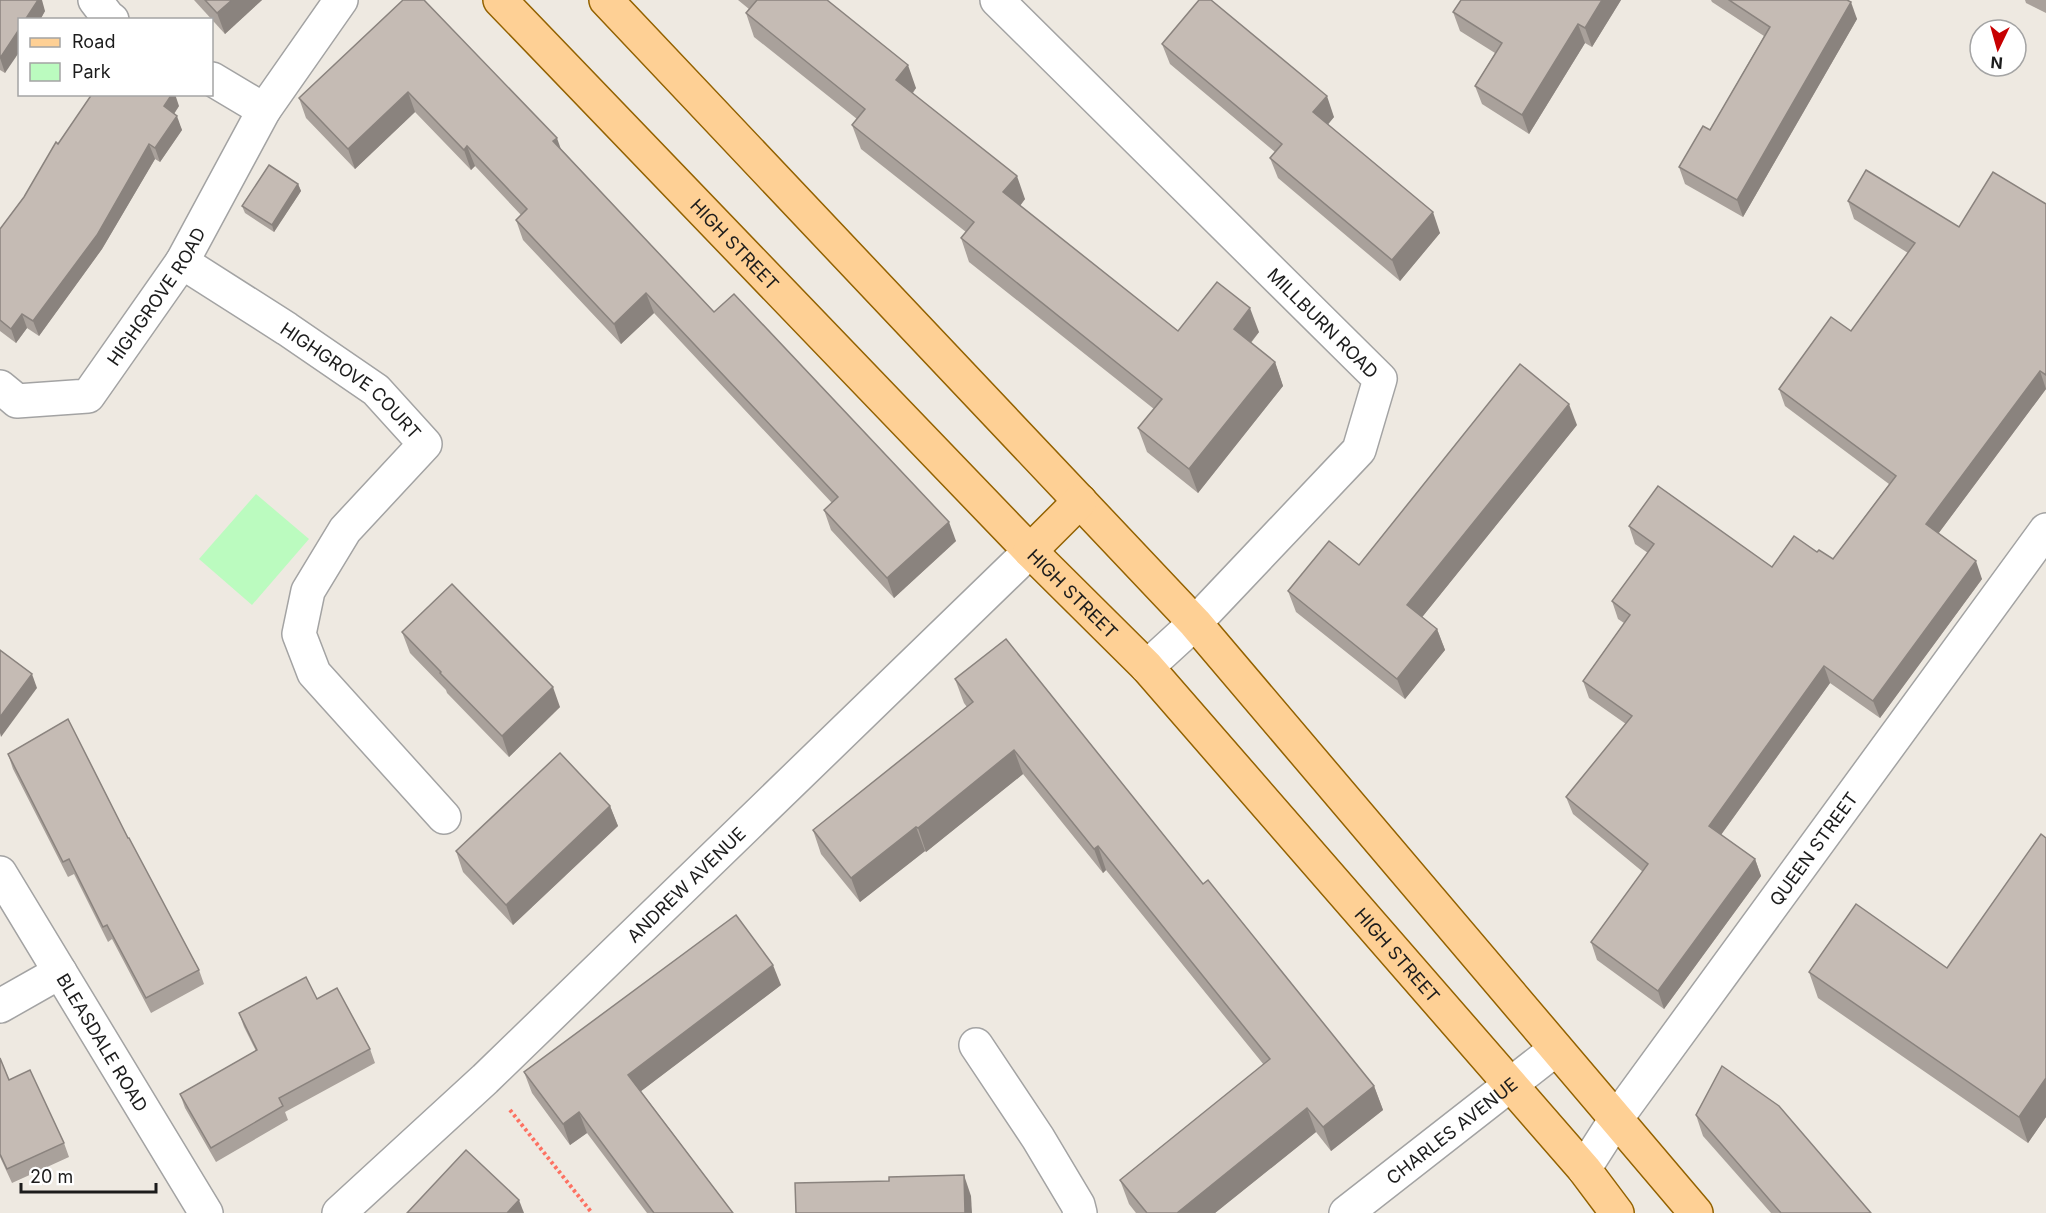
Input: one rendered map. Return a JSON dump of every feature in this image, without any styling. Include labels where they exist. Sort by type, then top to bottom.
[{"type":"main road","name":"HIGH STREET","points":[[500,0],[1030,551],[1147,667],[1584,1169],[1617,1213]]},
{"type":"main road","points":[[606,0],[1195,624],[1696,1213]]},
{"type":"main road","points":[[1030,551],[1080,501]]},
{"type":"street","points":[[95,0],[109,18]]},
{"type":"street","name":"HIGHGROVE ROAD","points":[[0,387],[17,401],[88,396],[182,262],[264,110],[341,0]]},
{"type":"street","name":"MILLBURN ROAD","points":[[997,0],[1380,379],[1359,450],[1195,624],[1147,667]]},
{"type":"street","points":[[213,80],[264,110]]},
{"type":"street","name":"HIGHGROVE COURT","points":[[182,262],[287,329],[376,390],[425,444],[345,530],[308,591],[299,634],[314,673],[444,817]]},
{"type":"street","name":"QUEEN STREET","points":[[1584,1169],[1616,1119],[2046,530]]},
{"type":"street","name":"ANDREW AVENUE","points":[[339,1213],[485,1079],[1030,551]]},
{"type":"street","name":"BLEASDALE ROAD","points":[[0,873],[206,1213]]},
{"type":"street","points":[[0,1006],[60,972]]},
{"type":"street","points":[[976,1045],[1038,1138],[1078,1205],[1080,1213]]},
{"type":"street","name":"CHARLES AVENUE","points":[[1346,1213],[1556,1048]]},
{"type":"path","points":[[485,1079],[592,1213]]},
{"type":"green space","points":[[256,494],[309,539],[252,605],[199,559]]},
{"type":"building","points":[[0,0],[38,0],[26,18],[18,18],[18,31],[0,58]]},
{"type":"building","points":[[205,0],[232,0],[217,13]]},
{"type":"building","points":[[403,0],[424,0],[557,138],[553,141],[714,312],[734,294],[949,522],[887,578],[824,510],[838,497],[646,293],[614,324],[516,220],[527,209],[467,146],[464,150],[408,92],[348,149],[299,98]]},
{"type":"building","points":[[757,0],[827,0],[908,65],[896,80],[1017,176],[1003,192],[1178,331],[1217,282],[1250,308],[1234,329],[1275,362],[1189,469],[1138,428],[1162,399],[961,238],[974,222],[852,125],[865,109],[746,13]]},
{"type":"building","points":[[1199,0],[1211,0],[1327,96],[1313,112],[1433,212],[1392,260],[1270,158],[1282,144],[1162,44]]},
{"type":"building","points":[[1461,0],[1602,0],[1585,28],[1578,24],[1522,115],[1475,86],[1502,43],[1453,12]]},
{"type":"building","points":[[1729,0],[1847,0],[1851,2],[1737,200],[1679,167],[1703,126],[1710,130],[1770,27]]},
{"type":"building","points":[[91,96],[171,96],[164,106],[177,116],[155,148],[149,144],[97,235],[33,321],[22,314],[11,329],[0,320],[0,229],[24,197],[56,142],[58,144]]},
{"type":"building","points":[[269,165],[298,184],[272,225],[242,206]]},
{"type":"building","points":[[1866,170],[1959,227],[1993,172],[2046,204],[2046,375],[2040,371],[1926,524],[1976,561],[1873,701],[1824,666],[1709,826],[1755,859],[1658,991],[1591,942],[1648,864],[1566,797],[1632,716],[1583,681],[1630,615],[1612,601],[1654,544],[1629,526],[1658,486],[1772,567],[1794,536],[1817,552],[1819,550],[1833,559],[1896,476],[1779,389],[1831,317],[1851,331],[1915,243],[1848,201]]},
{"type":"building","points":[[1520,364],[1569,404],[1407,605],[1437,629],[1397,679],[1288,591],[1329,541],[1359,565]]},
{"type":"building","points":[[452,584],[553,687],[502,736],[402,632]]},
{"type":"building","points":[[1006,639],[1203,884],[1208,880],[1374,1086],[1323,1127],[1307,1108],[1177,1213],[1147,1213],[1120,1180],[1270,1059],[1098,846],[1094,849],[1014,750],[918,828],[916,827],[851,878],[813,830],[973,702],[955,679]]},
{"type":"building","points":[[0,650],[32,674],[0,717]]},
{"type":"building","points":[[68,719],[128,838],[199,970],[146,998],[107,925],[103,927],[69,859],[63,862],[8,754]]},
{"type":"building","points":[[560,753],[610,806],[506,905],[456,851]]},
{"type":"building","points":[[2041,834],[2046,838],[2046,1078],[2019,1117],[1809,972],[1856,904],[1947,968]]},
{"type":"building","points":[[736,915],[773,965],[628,1075],[733,1213],[654,1213],[579,1112],[563,1124],[524,1072]]},
{"type":"building","points":[[306,977],[317,999],[337,988],[370,1049],[279,1098],[283,1106],[211,1148],[180,1094],[257,1050],[239,1013]]},
{"type":"building","points":[[0,1058],[9,1080],[30,1070],[64,1143],[7,1169],[0,1154]]},
{"type":"building","points":[[1722,1066],[1779,1106],[1871,1213],[1781,1213],[1696,1115]]},
{"type":"building","points":[[466,1150],[519,1200],[507,1213],[407,1213]]},
{"type":"building","points":[[964,1175],[965,1213],[796,1213],[795,1183],[889,1181],[889,1177]]}]
